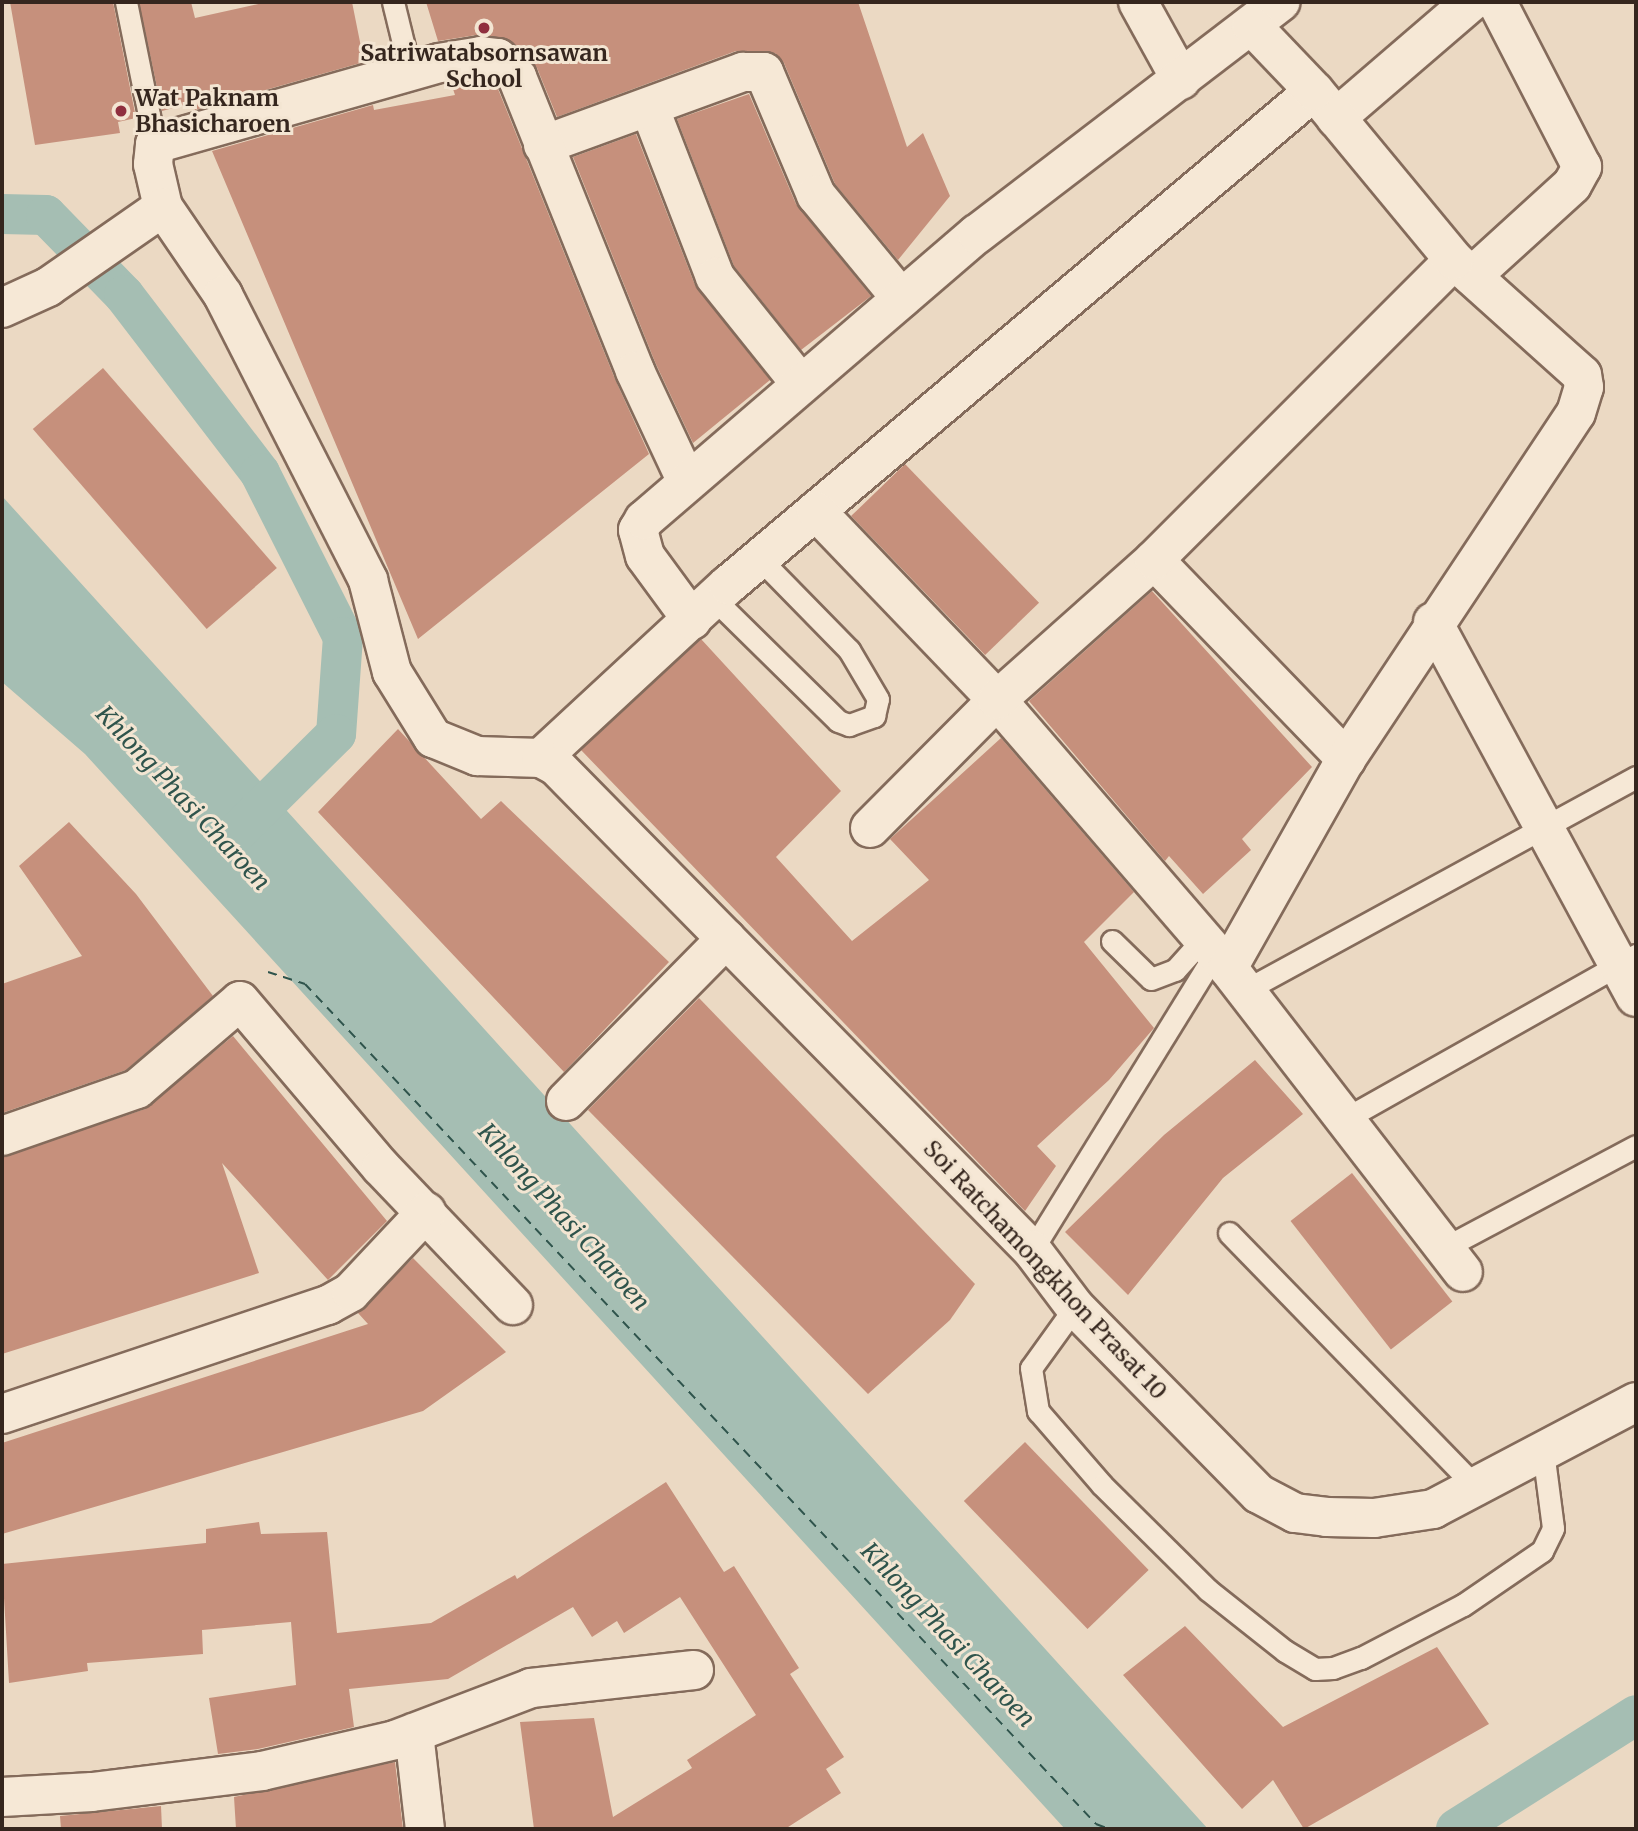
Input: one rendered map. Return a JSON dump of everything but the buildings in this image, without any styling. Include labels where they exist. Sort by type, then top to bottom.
[{"type":"street","points":[[1138,2],[1181,80]]},
{"type":"street","points":[[686,480],[635,371],[517,77],[498,58],[481,56],[410,71],[155,144],[153,164],[163,207],[236,320],[368,580],[392,673],[433,738],[477,756],[541,758],[702,609],[816,511],[1325,104],[1471,2]]},
{"type":"street","points":[[870,828],[997,700],[1154,560],[1463,268],[1572,185],[1582,167],[1497,2]]},
{"type":"street","points":[[702,609],[645,556],[638,530],[686,480],[977,234],[1266,13],[1325,104],[1463,268],[1582,375],[1584,387],[1576,413],[1433,622],[1346,759],[1222,964]]},
{"type":"street","points":[[543,145],[650,109],[743,72],[764,72],[816,195],[835,223],[901,298]]},
{"type":"street","points":[[650,109],[715,277],[800,383]]},
{"type":"street","points":[[2,308],[48,287],[163,207]]},
{"type":"street","points":[[816,511],[997,700],[1222,964],[1454,1260]]},
{"type":"street","points":[[1154,560],[1346,759]]},
{"type":"street","points":[[1433,622],[1543,828],[1627,959],[1636,997]]},
{"type":"street","name":"Soi Ratchamongkhon Prasat 10","points":[[541,758],[556,766],[1032,1250],[1075,1307],[1259,1494],[1295,1513],[1374,1518],[1433,1509],[1636,1402]]},
{"type":"street","points":[[566,1101],[726,939]]},
{"type":"street","points":[[2,1136],[137,1089],[240,1001],[381,1167],[513,1304]]},
{"type":"street","points":[[2,1414],[327,1305],[351,1292],[426,1212]]},
{"type":"street","points":[[2,1797],[92,1792],[262,1771],[414,1733],[531,1688],[694,1670]]},
{"type":"street","points":[[414,1733],[425,1829]]},
{"type":"lane","points":[[126,2],[155,144]]},
{"type":"lane","points":[[393,2],[410,71]]},
{"type":"lane","points":[[702,609],[838,721],[849,725],[874,716],[878,699],[849,650],[760,559]]},
{"type":"lane","points":[[1112,941],[1152,979],[1175,970],[1222,964],[1543,828],[1636,777]]},
{"type":"lane","points":[[1343,1119],[1627,959]]},
{"type":"lane","points":[[1032,1250],[1222,964]]},
{"type":"lane","points":[[1454,1260],[1636,1146]]},
{"type":"lane","points":[[1229,1233],[1476,1486]]},
{"type":"lane","points":[[1075,1307],[1031,1368],[1038,1411],[1102,1485],[1208,1590],[1285,1651],[1315,1669],[1361,1658],[1462,1605],[1542,1551],[1553,1528],[1544,1451]]},
{"type":"water","name":"Khlong Phasi Charoen","points":[[2,496],[1208,1829],[1065,1829],[85,754],[2,682]]},
{"type":"waterway","name":"Khlong Phasi Charoen","points":[[2,214],[46,215],[124,295],[260,473],[343,637],[336,734],[234,835]]},
{"type":"waterway","points":[[1456,1829],[1636,1715]]},
{"type":"ferry route","points":[[268,972],[305,984],[1096,1824],[1109,1829]]},
{"type":"place","name":"Satriwatabsornsawan School","points":[[484,28]]},
{"type":"place","name":"Wat Paknam Bhasicharoen","points":[[121,111]]}]
